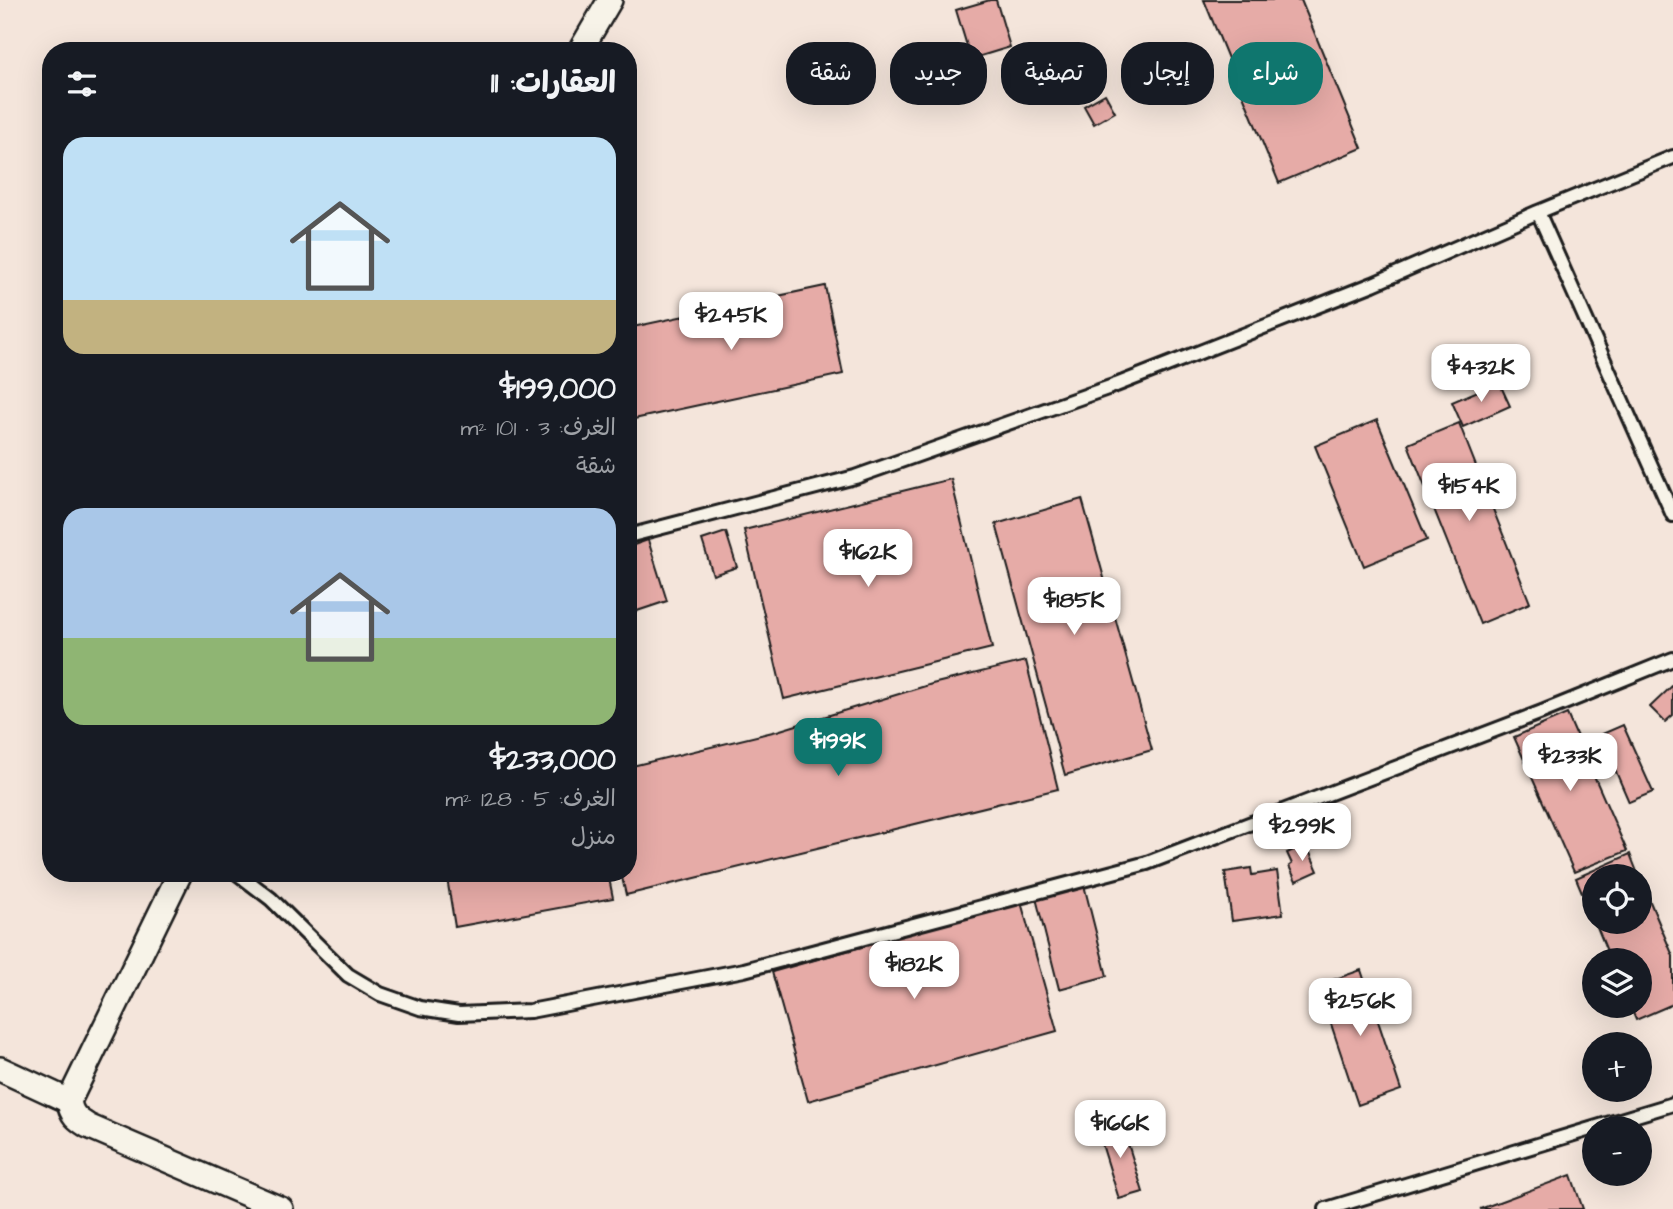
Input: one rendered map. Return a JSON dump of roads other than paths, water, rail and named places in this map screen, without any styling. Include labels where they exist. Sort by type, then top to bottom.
[{"type":"street","points":[[585,42],[610,0]]},
{"type":"street","points":[[176,882],[69,1101],[70,1110],[88,1126],[281,1209]]},
{"type":"street","points":[[0,1069],[69,1101]]},
{"type":"lane","points":[[637,534],[855,477],[1103,389],[1373,284],[1538,212],[1673,158]]},
{"type":"lane","points":[[1538,212],[1673,515]]},
{"type":"lane","points":[[249,882],[271,899],[348,975],[380,994],[420,1008],[459,1014],[530,1011],[744,970],[1147,863],[1673,659]]},
{"type":"lane","points":[[1326,1209],[1673,1104]]}]
